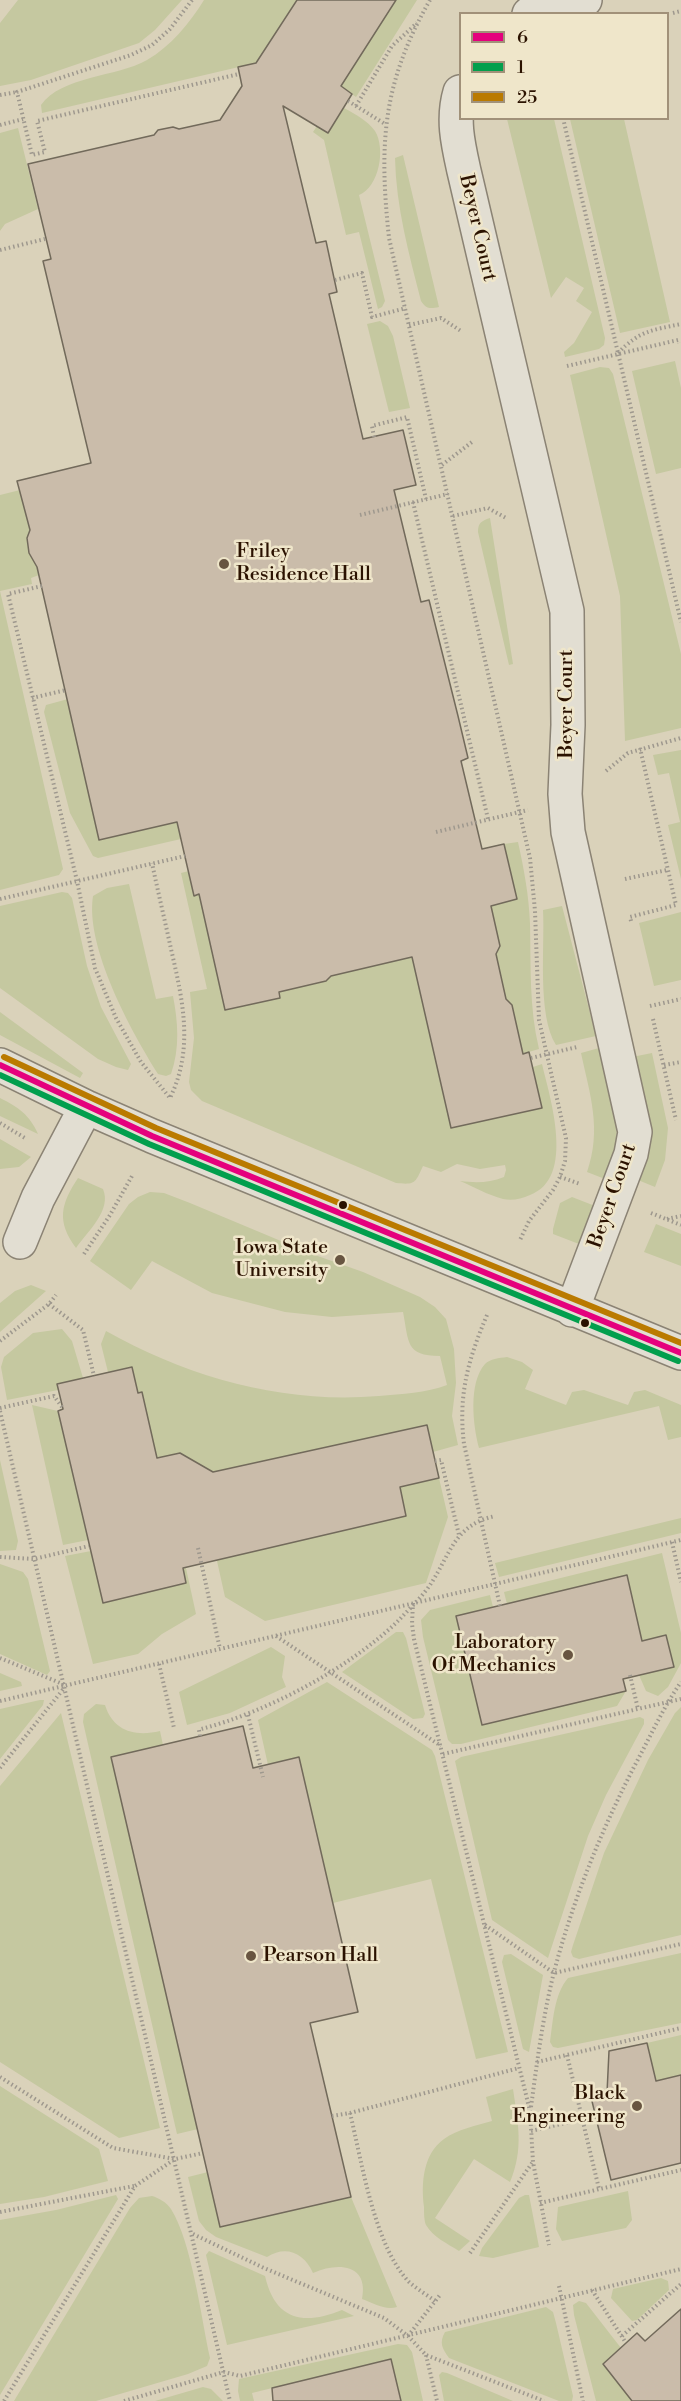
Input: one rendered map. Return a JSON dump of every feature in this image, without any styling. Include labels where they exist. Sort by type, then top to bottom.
[{"type":"street","points":[[537,12],[585,0]]},
{"type":"street","name":"Beyer Court","points":[[459,96],[455,129],[567,611],[568,725],[565,794],[568,832],[635,1132],[631,1154],[572,1310]]},
{"type":"street","points":[[0,1065],[86,1107],[572,1310],[681,1353]]},
{"type":"street","points":[[20,1242],[38,1198],[86,1107]]},
{"type":"path","points":[[0,95],[17,92],[131,55],[152,45],[170,29],[192,0]]},
{"type":"path","points":[[430,0],[417,22],[392,86],[385,124],[389,238],[530,858],[535,911],[539,1020],[564,1127],[565,1161],[554,1190],[529,1221],[520,1240]]},
{"type":"path","points":[[673,13],[681,11]]},
{"type":"path","points":[[356,106],[392,46],[417,22]]},
{"type":"path","points":[[17,92],[32,155],[45,152],[38,121],[239,74]]},
{"type":"path","points":[[348,101],[385,124]]},
{"type":"path","points":[[0,125],[23,119]]},
{"type":"path","points":[[563,120],[681,622]]},
{"type":"path","points":[[0,250],[45,239]]},
{"type":"path","points":[[335,280],[362,273],[372,317],[406,308]]},
{"type":"path","points":[[410,325],[441,318]]},
{"type":"path","points":[[618,354],[632,339],[645,332],[681,324]]},
{"type":"path","points":[[567,366],[678,340],[679,344]]},
{"type":"path","points":[[374,437],[372,426],[407,417],[426,499]]},
{"type":"path","points":[[441,466],[472,442]]},
{"type":"path","points":[[360,515],[448,494]]},
{"type":"path","points":[[413,502],[488,819]]},
{"type":"path","points":[[453,516],[488,508]]},
{"type":"path","points":[[42,586],[8,594],[77,880],[95,968],[116,1018],[141,1062],[170,1098],[183,1062],[185,1019],[182,994],[152,863]]},
{"type":"path","points":[[33,698],[66,690]]},
{"type":"path","points":[[602,774],[628,753],[681,738]]},
{"type":"path","points":[[632,927],[630,917],[676,906],[640,748]]},
{"type":"path","points":[[436,832],[529,809]]},
{"type":"path","points":[[0,898],[185,856]]},
{"type":"path","points":[[625,879],[667,870]]},
{"type":"path","points":[[648,997],[656,1029]]},
{"type":"path","points":[[650,1006],[681,999]]},
{"type":"path","points":[[531,1058],[580,1046]]},
{"type":"path","points":[[664,1065],[681,1062]]},
{"type":"path","points":[[0,1123],[27,1139]]},
{"type":"path","points":[[84,1254],[111,1215],[132,1176]]},
{"type":"path","points":[[650,1213],[681,1225]]},
{"type":"path","points":[[666,1219],[681,1216]]},
{"type":"path","points":[[0,1341],[49,1304],[56,1295]]},
{"type":"path","points":[[49,1304],[83,1330],[94,1376]]},
{"type":"path","points":[[487,1315],[471,1353],[461,1410],[464,1444],[500,1605]]},
{"type":"path","points":[[62,1407],[54,1396],[0,1409],[230,2401]]},
{"type":"path","points":[[435,1461],[441,1460],[459,1536]]},
{"type":"path","points":[[200,1736],[199,1730],[201,1729],[248,1715],[292,1693],[328,1672],[380,1636],[431,1584],[459,1536],[480,1519],[495,1516]]},
{"type":"path","points":[[0,1701],[681,1540]]},
{"type":"path","points":[[672,1542],[681,1582]]},
{"type":"path","points":[[0,1557],[34,1559],[90,1546]]},
{"type":"path","points":[[198,1548],[220,1649]]},
{"type":"path","points":[[413,1603],[414,1639],[530,2111]]},
{"type":"path","points":[[276,1636],[441,1747]]},
{"type":"path","points":[[0,1658],[66,1686]]},
{"type":"path","points":[[159,1664],[174,1728]]},
{"type":"path","points":[[630,1675],[638,1709]]},
{"type":"path","points":[[549,2245],[533,2162],[530,2111],[554,1973],[577,1899],[606,1822],[667,1702],[681,1682]]},
{"type":"path","points":[[0,1768],[66,1686]]},
{"type":"path","points":[[443,1754],[681,1699]]},
{"type":"path","points":[[248,1715],[263,1777]]},
{"type":"path","points":[[485,1925],[554,1973],[681,1944]]},
{"type":"path","points":[[537,2062],[681,2028]]},
{"type":"path","points":[[567,2055],[599,2189]]},
{"type":"path","points":[[332,2116],[350,2114],[519,2068]]},
{"type":"path","points":[[0,2077],[113,2148],[175,2159]]},
{"type":"path","points":[[350,2114],[372,2206],[390,2254],[409,2282],[435,2301]]},
{"type":"path","points":[[531,2131],[596,2116]]},
{"type":"path","points":[[0,2212],[135,2186],[175,2159],[203,2153]]},
{"type":"path","points":[[470,2253],[533,2162]]},
{"type":"path","points":[[540,2203],[681,2170]]},
{"type":"path","points":[[4,2401],[135,2186]]},
{"type":"path","points":[[192,2234],[274,2272],[384,2318],[408,2336],[426,2355],[544,2401]]},
{"type":"path","points":[[124,2401],[224,2372],[240,2376],[681,2269]]},
{"type":"path","points":[[622,2336],[681,2284]]},
{"type":"path","points":[[559,2286],[584,2401]]},
{"type":"path","points":[[592,2290],[626,2343]]},
{"type":"path","points":[[408,2336],[440,2295]]},
{"type":"path","points":[[426,2355],[438,2401]]},
{"type":"green space","points":[[18,0],[182,0],[155,30],[139,43],[31,80],[0,86],[0,23]]},
{"type":"green space","points":[[204,0],[297,0],[256,63],[42,113],[41,105],[50,95],[62,88],[75,82],[135,66],[156,54],[179,34]]},
{"type":"green space","points":[[396,0],[417,0],[356,97],[341,86]]},
{"type":"green space","points":[[344,108],[372,127],[380,147],[376,176],[366,191],[359,195],[385,301],[378,309],[359,232],[346,235],[324,140],[313,132],[317,126],[328,133]]},
{"type":"green space","points":[[507,120],[554,120],[605,338],[604,345],[599,349],[565,357],[564,352],[574,343],[592,312],[576,301],[584,288],[566,277],[551,298]]},
{"type":"green space","points":[[570,120],[624,120],[670,322],[620,333]]},
{"type":"green space","points":[[18,128],[38,209],[5,224],[0,231],[0,133]]},
{"type":"green space","points":[[403,155],[439,307],[428,308],[421,301],[408,248],[395,158]]},
{"type":"green space","points":[[380,321],[388,326],[393,336],[410,408],[389,412],[367,324]]},
{"type":"green space","points":[[675,361],[681,388],[681,468],[656,474],[632,371]]},
{"type":"green space","points":[[600,367],[609,368],[613,374],[681,654],[681,728],[625,741],[620,596],[570,375]]},
{"type":"green space","points":[[20,490],[30,530],[27,538],[29,553],[39,575],[31,578],[32,584],[0,591],[0,495]]},
{"type":"green space","points":[[490,518],[513,664],[509,665],[478,532],[481,523]]},
{"type":"green space","points":[[0,591],[63,869],[59,875],[0,890]]},
{"type":"green space","points":[[68,699],[177,822],[181,839],[98,858],[93,856],[70,813],[44,712],[46,705]]},
{"type":"green space","points":[[681,750],[681,879],[668,825],[680,822],[669,773],[658,775],[653,755]]},
{"type":"green space","points":[[518,842],[529,903],[532,1002],[539,1049],[518,1055],[515,1018],[506,999],[485,907],[517,899],[504,844]]},
{"type":"green space","points":[[189,871],[195,895],[199,894],[225,1010],[280,998],[278,987],[320,983],[331,976],[412,957],[451,1128],[542,1108],[533,1067],[542,1064],[554,1116],[556,1136],[556,1155],[552,1172],[544,1186],[523,1198],[503,1199],[460,1181],[482,1182],[504,1177],[505,1165],[480,1169],[457,1164],[441,1172],[423,1166],[414,1182],[396,1183],[202,1101],[191,1090],[189,1082],[194,1038],[190,992],[207,989],[181,873]]},
{"type":"green space","points":[[129,884],[156,999],[173,996],[177,1045],[171,1074],[166,1076],[158,1074],[123,1012],[112,988],[96,939],[92,917],[93,896],[107,888]]},
{"type":"green space","points":[[62,892],[68,893],[72,898],[87,966],[101,1007],[131,1064],[128,1070],[98,1059],[0,988],[0,906]]},
{"type":"green space","points":[[562,906],[596,1036],[556,1045],[550,1032],[544,999],[543,910]]},
{"type":"green space","points":[[681,912],[681,980],[654,986],[639,923]]},
{"type":"green space","points":[[0,1012],[83,1073],[80,1078],[0,1035]]},
{"type":"green space","points":[[599,1048],[617,1125],[616,1147],[605,1179],[587,1172],[594,1141],[594,1127],[591,1098],[581,1053]]},
{"type":"green space","points":[[652,1053],[668,1128],[665,1160],[655,1187],[638,1180],[632,1057]]},
{"type":"green space","points":[[0,1098],[23,1112],[38,1134],[0,1116]]},
{"type":"green space","points":[[0,1139],[31,1157],[19,1167],[0,1169]]},
{"type":"green space","points":[[78,1178],[103,1189],[105,1197],[102,1212],[76,1248],[65,1229],[63,1213],[68,1196]]},
{"type":"green space","points":[[150,1192],[164,1193],[312,1254],[363,1272],[420,1297],[435,1307],[446,1319],[454,1349],[456,1383],[452,1416],[458,1445],[433,1452],[427,1425],[208,1473],[206,1468],[180,1453],[157,1458],[142,1392],[138,1393],[132,1367],[108,1372],[101,1344],[106,1331],[138,1348],[204,1374],[273,1391],[308,1396],[379,1396],[414,1393],[447,1385],[440,1356],[414,1350],[408,1339],[403,1312],[332,1317],[285,1312],[212,1293],[152,1261],[131,1290],[90,1261],[129,1204]]},
{"type":"green space","points":[[572,1197],[595,1206],[579,1244],[553,1234],[560,1203]]},
{"type":"green space","points":[[656,1224],[681,1234],[681,1266],[644,1252]]},
{"type":"green space","points":[[31,1285],[46,1291],[0,1332],[0,1303],[15,1291]]},
{"type":"green space","points":[[62,1329],[72,1341],[83,1378],[58,1390],[7,1400],[1,1367],[4,1357],[33,1333]]},
{"type":"green space","points":[[507,1357],[522,1362],[533,1370],[525,1389],[566,1405],[572,1392],[584,1390],[628,1405],[634,1392],[645,1390],[681,1405],[681,1437],[668,1440],[659,1406],[479,1448],[473,1405],[476,1382],[487,1362]]},
{"type":"green space","points":[[32,1405],[58,1411],[88,1540],[63,1545]]},
{"type":"green space","points":[[0,1460],[18,1541],[16,1550],[0,1551]]},
{"type":"green space","points":[[439,1478],[448,1517],[426,1583],[265,1621],[225,1597],[215,1552],[222,1559],[406,1516],[400,1487]]},
{"type":"green space","points":[[681,1518],[681,1533],[499,1577],[495,1563]]},
{"type":"green space","points":[[176,1541],[184,1559],[196,1614],[162,1634],[138,1654],[93,1664],[65,1556],[91,1551],[103,1603],[186,1583]]},
{"type":"green space","points":[[662,1553],[681,1633],[681,1663],[668,1687],[658,1696],[646,1691],[639,1675],[674,1667],[666,1635],[637,1642],[640,1630],[626,1576],[507,1604],[504,1592]]},
{"type":"green space","points":[[0,1564],[23,1572],[28,1579],[50,1671],[47,1675],[0,1654]]},
{"type":"green space","points":[[490,1595],[493,1607],[457,1617],[482,1725],[626,1691],[617,1706],[461,1744],[452,1744],[448,1740],[421,1620],[430,1610]]},
{"type":"green space","points":[[396,1632],[403,1632],[406,1638],[425,1714],[423,1718],[413,1719],[342,1672]]},
{"type":"green space","points":[[271,1647],[285,1656],[282,1677],[286,1687],[230,1713],[187,1725],[179,1692]]},
{"type":"green space","points":[[0,1673],[21,1682],[22,1686],[0,1691]]},
{"type":"green space","points":[[327,1682],[432,1750],[435,1756],[508,2052],[476,2059],[431,1879],[333,1903],[268,1765],[258,1720]]},
{"type":"green space","points":[[44,1700],[43,1705],[0,1759],[0,1709]]},
{"type":"green space","points":[[96,1704],[105,1705],[113,1721],[126,1730],[142,1733],[160,1731],[163,1745],[111,1757],[198,2129],[177,2134],[83,1722],[84,1714]]},
{"type":"green space","points":[[681,1707],[681,1935],[579,1959],[573,1957],[571,1952],[573,1945],[604,1853],[648,1760],[675,1713]]},
{"type":"green space","points":[[61,1713],[160,2128],[119,2138],[0,2062],[0,1786]]},
{"type":"green space","points":[[640,1717],[644,1719],[644,1724],[606,1795],[588,1836],[548,1958],[492,1920],[455,1761],[461,1757]]},
{"type":"green space","points":[[681,1953],[681,2023],[558,2048],[553,2047],[550,2042],[555,2008],[563,1985],[568,1978]]},
{"type":"green space","points":[[511,1954],[543,1975],[529,2052],[523,2049],[502,1962],[504,1955]]},
{"type":"green space","points":[[681,2035],[681,2075],[656,2081],[647,2043]]},
{"type":"green space","points":[[0,2086],[99,2149],[108,2181],[44,2197],[0,2204]]},
{"type":"green space","points":[[513,2089],[518,2125],[518,2147],[510,2182],[474,2159],[435,2218],[470,2241],[459,2251],[437,2237],[425,2223],[423,2179],[428,2161],[437,2145],[444,2139],[467,2128],[492,2121],[486,2097]]},
{"type":"green space","points":[[208,2172],[221,2227],[351,2197],[397,2307],[384,2307],[362,2299],[361,2279],[356,2272],[350,2269],[341,2267],[313,2273],[305,2260],[294,2253],[274,2253],[267,2257],[216,2237],[206,2230],[199,2221],[188,2177]]},
{"type":"green space","points":[[628,2191],[632,2220],[626,2228],[562,2241],[556,2229],[558,2207]]},
{"type":"green space","points":[[116,2195],[118,2199],[0,2395],[0,2220],[56,2210]]},
{"type":"green space","points":[[529,2195],[539,2247],[493,2258],[479,2256],[482,2248],[519,2198]]},
{"type":"green space","points":[[152,2196],[167,2204],[171,2209],[185,2241],[210,2358],[207,2366],[188,2374],[96,2401],[14,2401],[130,2208],[139,2198]]},
{"type":"green space","points":[[209,2251],[265,2276],[276,2302],[293,2316],[315,2318],[342,2310],[354,2316],[227,2345],[206,2255]]},
{"type":"green space","points":[[661,2278],[668,2281],[669,2290],[637,2320],[632,2321],[611,2298],[613,2289]]},
{"type":"green space","points":[[579,2301],[586,2303],[621,2348],[603,2364],[632,2401],[596,2401],[574,2315],[573,2305]]},
{"type":"green space","points":[[546,2307],[553,2312],[573,2396],[572,2401],[559,2401],[449,2358],[443,2348],[442,2339],[445,2332]]},
{"type":"green space","points":[[398,2344],[407,2345],[412,2352],[423,2401],[401,2401],[390,2359],[252,2393],[254,2401],[240,2401],[239,2379]]},
{"type":"green space","points":[[442,2372],[513,2401],[444,2401],[439,2375]]},
{"type":"green space","points":[[203,2387],[211,2389],[223,2401],[155,2401]]},
{"type":"building","name":"Friley Residence Hall","points":[[297,0],[396,0],[341,86],[352,94],[328,133],[283,106],[316,243],[326,241],[337,292],[329,294],[363,439],[403,430],[416,485],[394,490],[421,602],[429,600],[458,716],[468,758],[461,761],[482,849],[504,844],[517,899],[491,906],[500,946],[496,954],[506,999],[512,1005],[523,1054],[529,1052],[542,1108],[451,1128],[412,957],[331,976],[326,981],[279,992],[280,998],[225,1010],[199,894],[194,896],[177,822],[99,840],[37,567],[29,553],[27,538],[30,530],[17,481],[91,463],[43,261],[51,259],[28,164],[154,135],[158,130],[173,127],[179,129],[220,120],[242,86],[238,67],[256,63]]},
{"type":"building","points":[[132,1367],[138,1393],[142,1392],[157,1458],[180,1453],[213,1472],[427,1425],[439,1478],[400,1487],[406,1516],[183,1568],[186,1583],[103,1603],[58,1411],[63,1409],[57,1384]]},
{"type":"building","name":"Laboratory Of Mechanics","points":[[627,1575],[642,1641],[666,1635],[674,1667],[623,1679],[626,1691],[482,1725],[456,1616]]},
{"type":"building","name":"Pearson Hall","points":[[243,1726],[253,1768],[299,1757],[358,2012],[310,2023],[351,2197],[220,2227],[111,1757]]},
{"type":"building","name":"Black Engineering","points":[[647,2043],[656,2081],[681,2075],[681,2163],[611,2180],[591,2097],[607,2093],[609,2051]]},
{"type":"building","points":[[681,2309],[681,2401],[632,2401],[603,2364],[637,2333],[645,2341]]},
{"type":"building","points":[[391,2359],[401,2401],[273,2401],[272,2388]]},
{"type":"transit line","name":"25","points":[[4,1057],[156,1128],[681,1343]]},
{"type":"transit line","name":"6","points":[[0,1065],[152,1136],[681,1353]]},
{"type":"transit line","name":"1","points":[[0,1075],[149,1144],[678,1361]]},
{"type":"place","name":"Friley Residence Hall","points":[[224,564]]},
{"type":"place","name":"Iowa State University","points":[[340,1260]]},
{"type":"place","name":"Laboratory Of Mechanics","points":[[568,1655]]},
{"type":"place","name":"Pearson Hall","points":[[251,1956]]},
{"type":"place","name":"Black Engineering","points":[[637,2106]]}]
